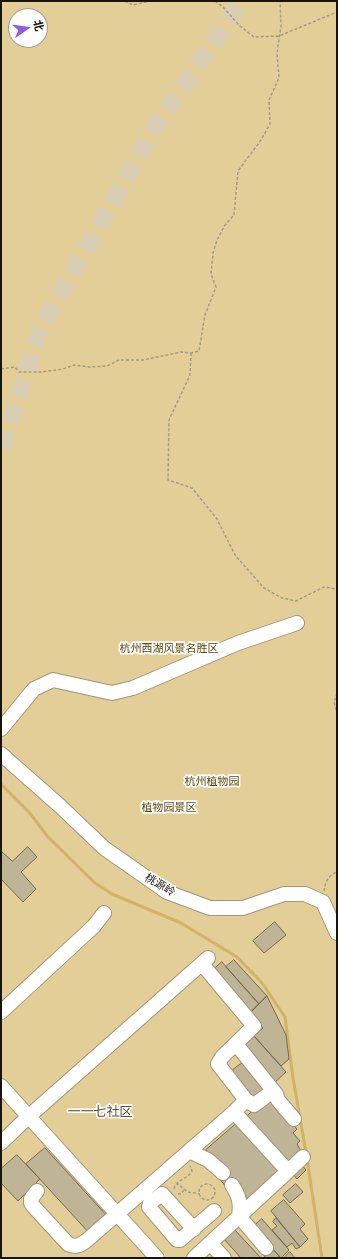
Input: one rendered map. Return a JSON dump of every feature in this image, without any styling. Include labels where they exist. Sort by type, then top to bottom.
[{"type":"street","points":[[1,729],[34,689],[53,680],[112,693],[133,688],[238,643],[297,623]]},
{"type":"street","name":"桃源岭","points":[[1,754],[60,806],[104,848],[167,892],[210,908],[243,908],[284,894],[305,894],[323,902]]},
{"type":"street","points":[[323,902],[337,933]]},
{"type":"street","points":[[1,1012],[94,926],[104,913]]},
{"type":"street","points":[[1,1143],[28,1117],[205,961],[254,1026],[222,1057],[218,1064],[246,1100],[254,1105],[273,1091]]},
{"type":"street","points":[[236,1044],[294,1120]]},
{"type":"street","points":[[1,1086],[157,1258]]},
{"type":"street","points":[[37,1191],[31,1199],[31,1203],[68,1244],[78,1246],[86,1241],[246,1100]]},
{"type":"street","points":[[234,1112],[286,1169],[285,1174]]},
{"type":"street","points":[[186,1154],[208,1160],[223,1173]]},
{"type":"street","points":[[194,1258],[303,1157]]},
{"type":"street","points":[[232,1185],[240,1202],[239,1216],[266,1248]]},
{"type":"street","points":[[214,1211],[197,1226],[213,1241],[224,1258]]},
{"type":"path","points":[[125,1],[133,5],[150,1]]},
{"type":"path","points":[[214,1],[223,7],[240,26],[254,37],[279,36],[337,12]]},
{"type":"path","points":[[1,369],[15,367],[19,372],[42,372],[63,369],[74,365],[90,367],[107,366],[118,360],[143,360],[181,352],[191,353],[199,350],[205,315],[216,287],[211,274],[213,253],[217,240],[225,225],[234,214],[238,171],[261,140],[270,124],[269,100],[279,78],[277,53],[281,26],[280,1]]},
{"type":"path","points":[[191,353],[190,375],[169,420],[168,480],[192,488],[217,519],[235,555],[264,588],[282,598],[296,601],[324,587],[337,588]]},
{"type":"path","points":[[337,693],[334,702],[337,714]]},
{"type":"path","points":[[323,902],[325,885],[328,878],[333,873],[337,872]]},
{"type":"path","points":[[184,1190],[181,1194],[174,1192],[176,1183],[190,1175],[192,1170],[186,1154]]},
{"type":"path","points":[[176,1183],[188,1192],[200,1194],[202,1198],[206,1200],[213,1198],[215,1194],[214,1186],[205,1184],[199,1190],[200,1194]]},
{"type":"green space","name":"植物园景区","points":[[1,1],[337,1],[337,1258],[1,1258]]},
{"type":"building","points":[[28,847],[37,857],[21,872],[36,889],[23,902],[1,879],[1,851],[12,861]]},
{"type":"building","points":[[275,922],[286,935],[264,953],[253,941]]},
{"type":"building","points":[[234,960],[267,996],[259,1004],[226,967]]},
{"type":"building","points":[[222,962],[259,1004],[250,1013],[212,971]]},
{"type":"building","points":[[267,996],[286,1035],[289,1059],[281,1066],[254,1036],[263,1028],[250,1013]]},
{"type":"building","points":[[254,1036],[286,1072],[273,1084],[241,1047]]},
{"type":"building","points":[[245,1061],[268,1091],[255,1102],[230,1072]]},
{"type":"building","points":[[270,1097],[297,1129],[293,1133],[300,1141],[297,1144],[301,1151],[288,1165],[246,1117]]},
{"type":"building","points":[[236,1124],[279,1172],[248,1199],[234,1183],[227,1188],[218,1177],[225,1171],[206,1150]]},
{"type":"building","points":[[45,1148],[109,1218],[91,1235],[26,1164]]},
{"type":"building","points":[[17,1155],[40,1179],[18,1201],[1,1183],[1,1169]]},
{"type":"building","points":[[302,1165],[306,1170],[297,1179],[293,1174]]},
{"type":"building","points":[[296,1184],[303,1192],[290,1203],[283,1195]]},
{"type":"building","points":[[284,1200],[305,1224],[300,1229],[308,1239],[300,1247],[271,1211]]},
{"type":"building","points":[[276,1218],[300,1247],[296,1249],[292,1243],[287,1247],[272,1230],[277,1226],[273,1222]]},
{"type":"building","points":[[262,1219],[289,1250],[281,1258],[253,1227]]},
{"type":"building","points":[[234,1229],[261,1258],[241,1258],[224,1239]]},
{"type":"building","points":[[272,1248],[279,1256],[277,1258],[266,1258],[264,1256]]},
{"type":"building","points":[[290,1252],[295,1258],[284,1258]]},
{"type":"waterway","points":[[1,784],[29,812],[48,837],[95,883],[112,894],[181,923],[237,957],[262,983],[285,1017],[293,1078],[306,1153]]},
{"type":"waterway","points":[[307,1159],[322,1258]]},
{"type":"tunnel","points":[[1,448],[41,328],[154,128],[242,1]]},
{"type":"district","name":"一一七社区","points":[[100,1112]]},
{"type":"park label","name":"杭州西湖风景名胜区","points":[[169,649]]},
{"type":"park label","name":"杭州植物园","points":[[212,782]]}]
